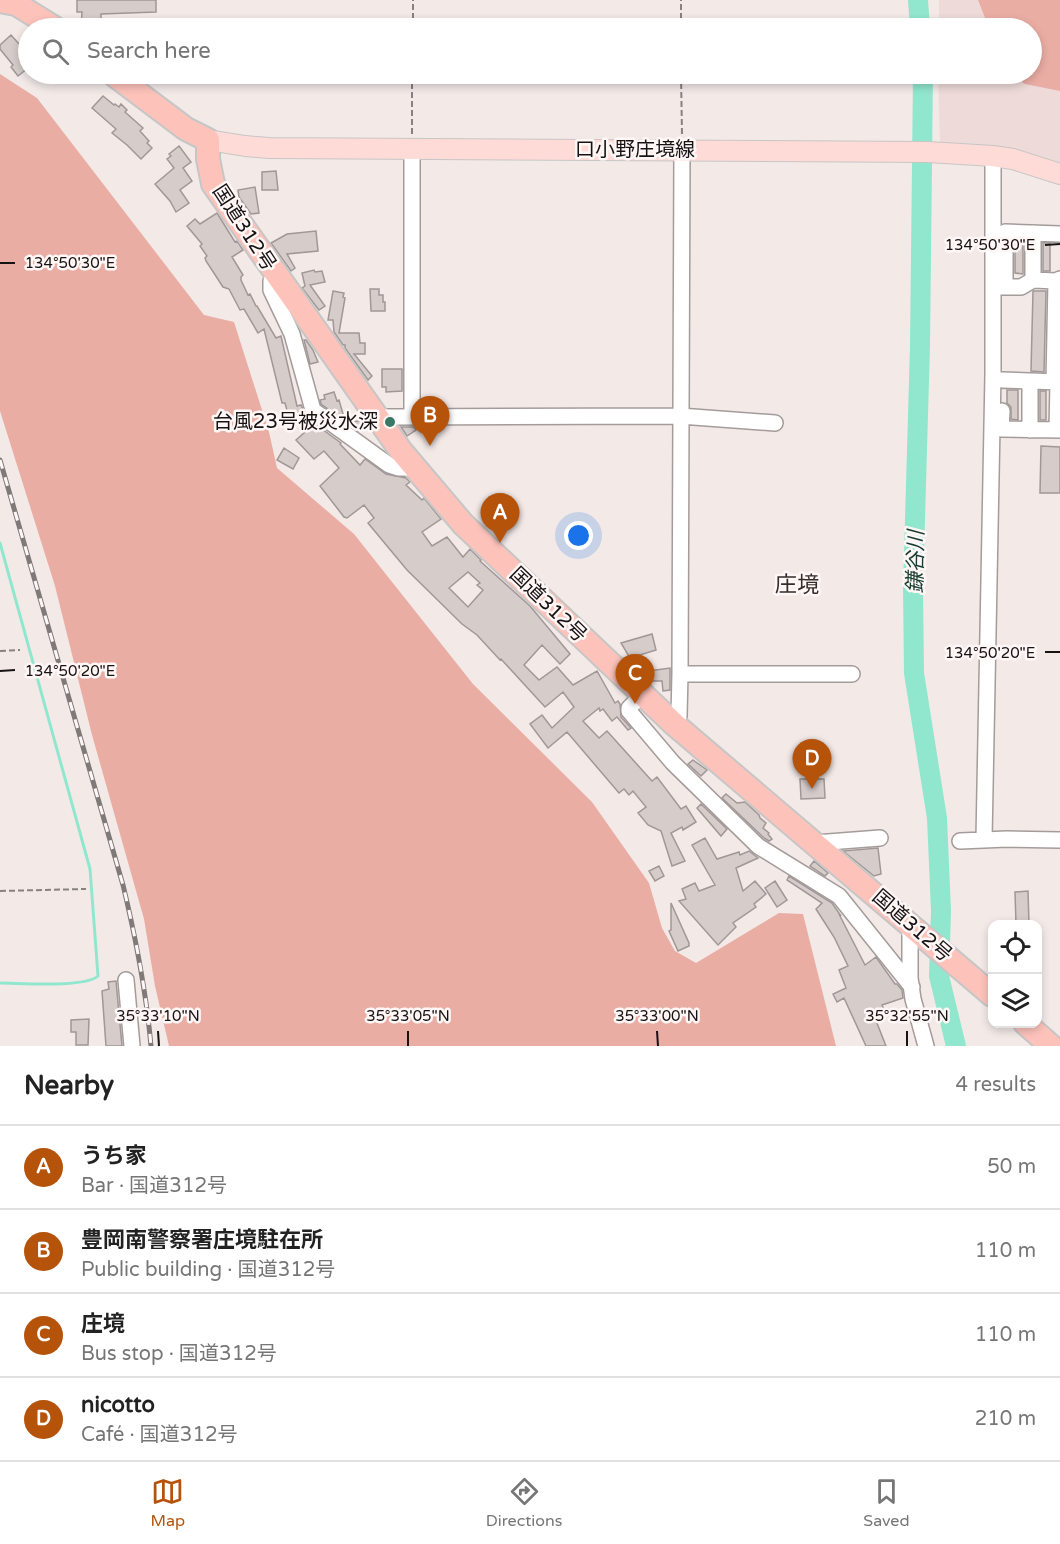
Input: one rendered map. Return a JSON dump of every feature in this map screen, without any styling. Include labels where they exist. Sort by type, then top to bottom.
[{"type":"highway","points":[[10,2],[38,18]]},
{"type":"highway","points":[[126,84],[186,129],[208,140]]},
{"type":"highway","name":"国道312号","points":[[208,140],[208,159],[213,184],[379,421],[401,461],[463,524],[674,724],[988,991]]},
{"type":"highway","points":[[1031,1028],[1051,1046]]},
{"type":"main road","name":"口小野庄境線","points":[[208,140],[245,147],[269,148],[928,152],[1013,159],[1060,174]]},
{"type":"street","points":[[412,148],[412,417]]},
{"type":"street","points":[[674,724],[680,716],[682,150]]},
{"type":"street","points":[[984,839],[999,287],[993,156]]},
{"type":"street","points":[[999,287],[1005,232],[1060,234]]},
{"type":"street","points":[[1033,233],[1033,280]]},
{"type":"street","points":[[275,274],[271,281],[271,290],[292,334],[313,410],[401,461]]},
{"type":"street","points":[[997,377],[1001,429],[1059,430],[1058,280],[1033,280],[1021,287],[999,287]]},
{"type":"street","points":[[997,377],[1057,382]]},
{"type":"street","points":[[1030,381],[1030,430]]},
{"type":"street","points":[[379,421],[383,417],[680,416],[776,423]]},
{"type":"street","points":[[680,674],[852,674]]},
{"type":"street","points":[[642,695],[628,708],[629,711],[673,763],[758,846],[839,896],[912,987]]},
{"type":"street","points":[[815,843],[880,838]]},
{"type":"street","points":[[960,841],[1060,840]]},
{"type":"street","points":[[913,927],[912,987],[926,1046]]},
{"type":"street","points":[[126,980],[132,1046]]},
{"type":"path","points":[[413,0],[413,18]]},
{"type":"path","points":[[681,0],[681,18]]},
{"type":"path","points":[[412,84],[412,148]]},
{"type":"path","points":[[681,84],[682,150]]},
{"type":"path","points":[[0,651],[20,650]]},
{"type":"path","points":[[0,891],[86,889]]},
{"type":"shaded area","points":[[939,0],[978,0],[1020,18],[939,18]]},
{"type":"shaded area","points":[[978,0],[1060,0],[1060,91],[1025,84],[1042,84],[1042,18],[985,18]]},
{"type":"shaded area","points":[[1042,27],[1060,35],[1060,168],[940,144],[938,84],[1042,84]]},
{"type":"shaded area","points":[[0,74],[37,98],[204,315],[234,322],[269,432],[277,468],[354,534],[473,684],[592,802],[649,883],[662,928],[675,951],[696,963],[779,913],[803,914],[836,1046],[169,1046],[155,986],[144,919],[92,735],[55,586],[0,411]]},
{"type":"building","points":[[77,0],[156,0],[156,12],[101,14],[101,18],[82,18],[82,12],[77,12]]},
{"type":"building","points":[[11,35],[18,43],[18,76],[11,67],[13,65],[0,49],[0,45]]},
{"type":"building","points":[[103,96],[114,105],[119,107],[121,104],[127,110],[125,112],[143,128],[140,131],[152,148],[141,159],[112,133],[116,129],[92,108]]},
{"type":"building","points":[[179,146],[191,162],[183,168],[192,181],[180,190],[189,203],[176,212],[170,201],[155,184],[174,168],[167,159],[171,156],[169,154]]},
{"type":"building","points":[[276,171],[278,190],[262,190],[262,172]]},
{"type":"building","points":[[255,187],[259,213],[251,214],[239,197],[238,190]]},
{"type":"building","points":[[217,213],[235,242],[237,241],[243,250],[232,257],[243,275],[241,280],[248,295],[250,294],[276,338],[281,336],[297,406],[301,405],[307,418],[341,443],[360,465],[365,459],[386,474],[406,478],[410,482],[406,485],[422,500],[424,498],[441,519],[422,532],[432,546],[447,537],[463,557],[470,549],[480,561],[530,606],[570,654],[560,664],[542,645],[524,665],[539,680],[557,667],[573,685],[597,671],[615,703],[618,701],[620,704],[621,717],[631,728],[628,730],[617,717],[612,721],[603,709],[600,711],[599,708],[583,721],[599,738],[607,731],[652,781],[657,777],[681,809],[686,806],[696,822],[683,830],[682,827],[671,833],[685,861],[672,866],[661,831],[648,825],[638,813],[646,807],[633,791],[629,795],[624,789],[619,793],[567,732],[548,748],[530,724],[542,715],[552,728],[574,707],[563,692],[545,707],[477,635],[462,624],[407,570],[368,523],[374,518],[364,505],[347,518],[344,517],[320,486],[339,468],[324,451],[314,459],[296,440],[305,432],[299,417],[289,418],[285,403],[282,403],[264,329],[258,333],[244,309],[240,310],[229,289],[223,287],[206,261],[207,256],[200,246],[202,244],[187,226],[195,219],[200,224]],"holes":[[[468,572],[480,583],[477,585],[483,590],[468,607],[449,588]]]},
{"type":"building","points":[[316,231],[318,251],[287,254],[295,268],[291,271],[271,243],[287,234]]},
{"type":"building","points":[[1015,242],[1023,242],[1023,274],[1015,273]]},
{"type":"building","points":[[1043,243],[1050,243],[1050,271],[1043,271]]},
{"type":"building","points":[[314,270],[315,272],[322,271],[325,282],[310,285],[325,306],[319,310],[302,288],[305,286],[302,273]]},
{"type":"building","points":[[370,289],[379,289],[379,295],[383,295],[383,302],[385,302],[385,311],[371,311]]},
{"type":"building","points":[[333,291],[344,293],[345,298],[339,333],[359,333],[360,343],[365,343],[365,354],[354,354],[372,376],[368,380],[334,332],[333,320],[328,320]]},
{"type":"building","points":[[1033,291],[1046,291],[1044,372],[1031,371]]},
{"type":"building","points":[[304,340],[313,350],[318,362],[310,364]]},
{"type":"building","points":[[382,369],[402,369],[402,391],[386,392],[386,387],[382,387]]},
{"type":"building","points":[[1007,390],[1018,390],[1018,420],[1011,419]]},
{"type":"building","points":[[1040,391],[1046,391],[1046,420],[1040,420]]},
{"type":"building","points":[[334,392],[337,401],[339,400],[345,421],[321,404],[320,400],[325,399],[324,395]]},
{"type":"building","points":[[362,420],[365,429],[359,431],[348,423]]},
{"type":"building","points":[[401,427],[414,427],[416,430],[407,436]]},
{"type":"building","points":[[1041,446],[1060,447],[1060,493],[1040,493]]},
{"type":"building","points":[[284,448],[299,458],[293,469],[277,460]]},
{"type":"building","points":[[652,634],[656,650],[630,658],[621,643]]},
{"type":"building","points":[[670,668],[670,690],[663,691],[662,681],[650,681],[649,671]]},
{"type":"building","points":[[693,760],[707,770],[701,776],[688,764]]},
{"type":"building","points":[[800,779],[824,779],[825,798],[801,799]]},
{"type":"building","points":[[726,794],[737,803],[745,802],[759,815],[766,823],[763,828],[772,839],[769,841],[764,838],[722,798]]},
{"type":"building","points":[[701,804],[727,829],[721,836],[697,808]]},
{"type":"building","points":[[705,838],[717,859],[749,851],[758,858],[736,868],[743,891],[755,881],[766,894],[754,904],[756,907],[733,923],[736,927],[718,945],[679,901],[686,899],[682,889],[695,883],[699,891],[715,885],[692,845]]},
{"type":"building","points":[[878,848],[881,874],[874,876],[843,851]]},
{"type":"building","points":[[814,861],[828,873],[825,876],[810,866]]},
{"type":"building","points":[[659,866],[664,876],[655,881],[649,871]]},
{"type":"building","points":[[789,876],[832,903],[841,916],[839,914],[865,965],[876,957],[902,990],[903,998],[882,1005],[884,1010],[873,1013],[886,1046],[866,1046],[844,998],[837,1002],[833,994],[846,988],[839,970],[848,966],[834,937],[816,909],[822,903],[787,880]]},
{"type":"building","points":[[775,881],[787,900],[777,907],[765,888]]},
{"type":"building","points":[[1028,891],[1029,920],[1016,920],[1015,892]]},
{"type":"building","points":[[671,903],[689,943],[689,946],[678,951],[669,931],[671,930]]},
{"type":"building","points":[[116,981],[122,1046],[106,1046],[102,991],[109,989],[108,982]]},
{"type":"building","points":[[89,1019],[88,1045],[76,1045],[76,1032],[71,1032],[71,1020]]},
{"type":"waterway","name":"鎌谷川","points":[[918,0],[919,18]]},
{"type":"waterway","name":"鎌谷川","points":[[923,84],[920,346],[913,589],[914,673],[937,818],[941,911],[939,976],[956,1046]]},
{"type":"waterway","points":[[0,543],[90,869],[98,976],[91,980],[67,983],[0,983]]},
{"type":"railway","points":[[0,460],[123,885],[140,965],[151,1046]]},
{"type":"place","name":"台風23号被災水深","points":[[390,422]]},
{"type":"place","name":"豊岡南警察署庄境駐在所","points":[[430,446]]},
{"type":"place","name":"うち家","points":[[500,543]]},
{"type":"place","name":"庄境","points":[[635,704]]},
{"type":"place","name":"nicotto","points":[[812,789]]},
{"type":"district","name":"庄境","points":[[797,585]]}]
